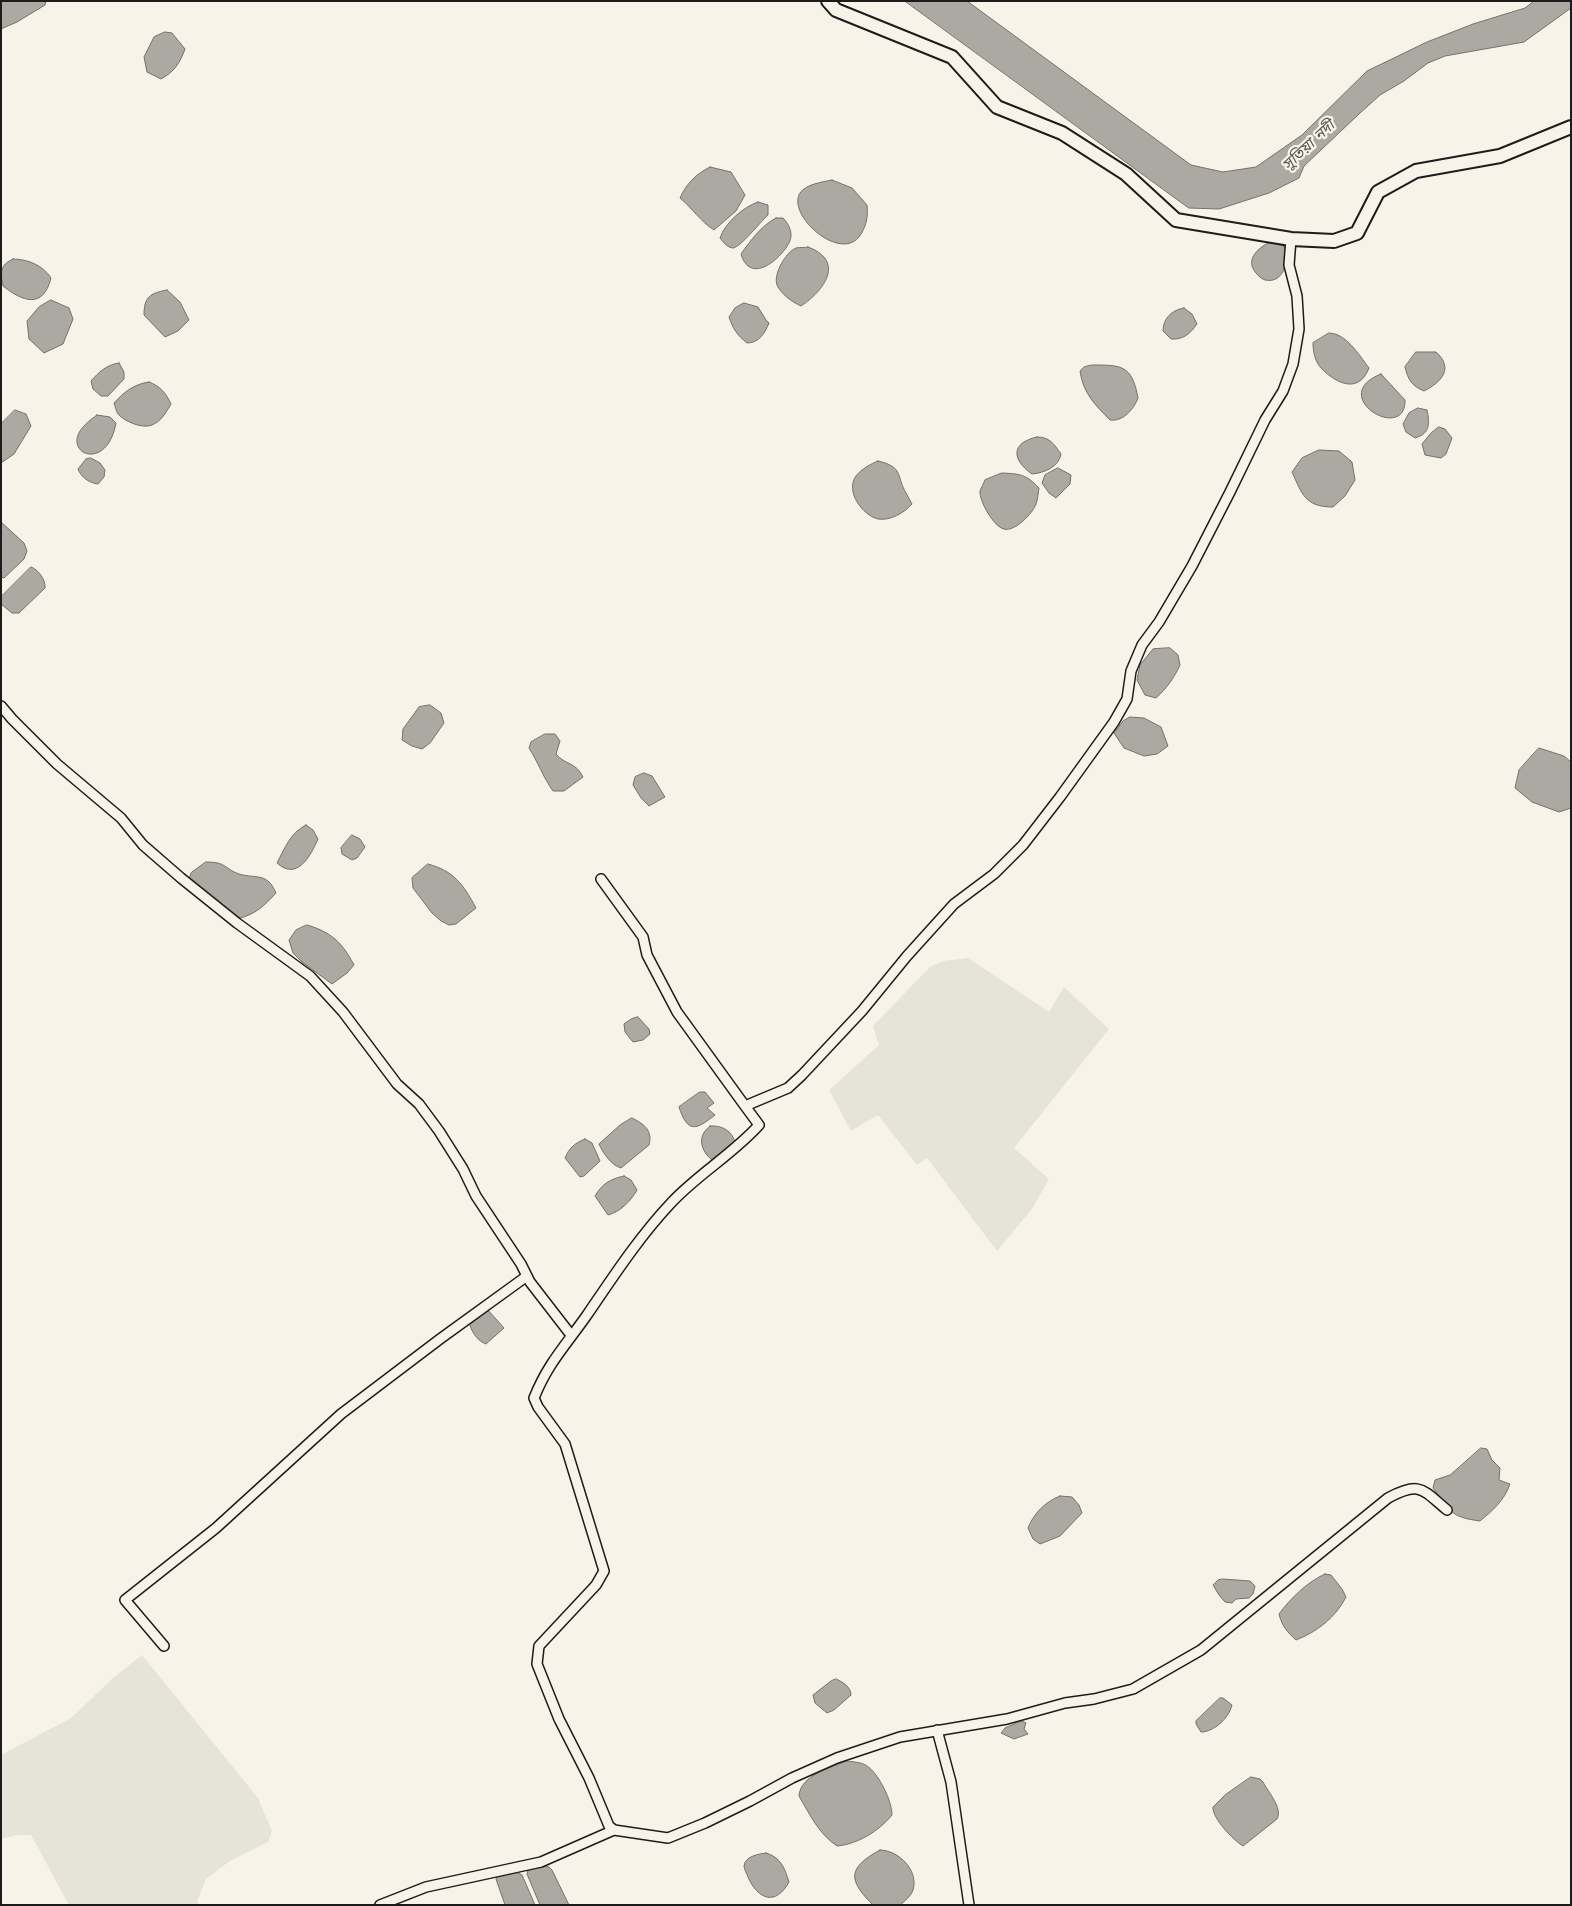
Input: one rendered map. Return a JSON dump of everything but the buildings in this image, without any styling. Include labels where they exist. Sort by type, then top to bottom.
[{"type":"street","points":[[828,1],[836,10],[952,57],[997,107],[1062,133],[1126,174],[1176,220],[1291,239],[1334,242],[1357,233],[1378,192],[1416,171],[1500,156],[1571,127]]},
{"type":"street","points":[[745,1106],[788,1088],[802,1075],[862,1011],[906,956],[954,904],[994,874],[1023,845],[1114,722],[1127,699],[1131,672],[1142,645],[1159,622],[1192,566],[1282,390],[1293,364],[1299,329],[1297,296],[1289,266],[1291,239]]},
{"type":"street","points":[[1,706],[57,764],[121,818],[143,845],[230,917],[310,976],[343,1012],[397,1084],[419,1104],[434,1125],[527,1276],[571,1335]]},
{"type":"street","points":[[601,879],[643,937],[648,955],[677,1012],[759,1125],[671,1203],[605,1286],[543,1377],[534,1398],[538,1407],[565,1444],[604,1571],[596,1585],[539,1646],[537,1664],[559,1719],[589,1778],[609,1826],[614,1830],[668,1838],[750,1802],[792,1778],[837,1758],[900,1737],[1007,1719],[1065,1703],[1133,1689],[1201,1650],[1388,1498],[1404,1489],[1422,1489],[1447,1510]]},
{"type":"street","points":[[164,1646],[125,1600],[216,1528],[341,1414],[527,1276]]},
{"type":"street","points":[[937,1730],[951,1782],[969,1905]]},
{"type":"street","points":[[380,1905],[426,1887],[541,1862],[614,1830]]},
{"type":"shaded area","points":[[968,958],[1049,1012],[1064,987],[1109,1029],[1014,1148],[1049,1179],[1032,1209],[997,1251],[927,1158],[917,1165],[878,1115],[851,1131],[829,1090],[879,1045],[873,1026],[930,967],[943,961]]},
{"type":"shaded area","points":[[142,1655],[258,1798],[272,1831],[268,1842],[230,1861],[206,1879],[197,1901],[199,1905],[69,1905],[31,1835],[17,1835],[1,1839],[1,1755],[71,1718],[113,1678]]},
{"type":"water","points":[[1,1],[46,1],[45,5],[17,22],[1,29]]},
{"type":"water","name":"সুতিয়া নদী","points":[[905,1],[967,1],[1191,165],[1223,172],[1256,167],[1302,135],[1367,71],[1427,42],[1473,24],[1525,8],[1534,1],[1571,1],[1571,8],[1524,42],[1445,56],[1428,63],[1404,81],[1380,95],[1304,166],[1299,178],[1269,193],[1219,209],[1189,208]]},
{"type":"water","points":[[165,32],[172,33],[185,49],[176,67],[161,79],[147,72],[144,57],[154,37]]},
{"type":"water","points":[[710,167],[731,172],[745,195],[736,211],[714,230],[680,198],[692,180]]},
{"type":"water","points":[[832,180],[852,188],[867,205],[865,227],[853,242],[842,244],[830,241],[818,234],[801,213],[798,203],[800,193],[806,187]]},
{"type":"water","points":[[758,202],[768,205],[768,215],[737,247],[731,248],[727,246],[720,238],[722,232],[730,221],[752,204]]},
{"type":"water","points":[[776,218],[783,218],[789,226],[791,236],[789,243],[785,250],[772,262],[758,269],[751,268],[745,263],[741,254],[761,229]]},
{"type":"water","points":[[1268,243],[1284,246],[1286,257],[1281,274],[1272,280],[1265,280],[1260,277],[1252,264],[1252,259],[1256,252]]},
{"type":"water","points":[[808,247],[820,253],[826,260],[829,268],[823,284],[801,306],[781,292],[776,280],[781,264],[788,254],[796,248]]},
{"type":"water","points":[[13,259],[24,260],[34,264],[48,273],[51,278],[43,295],[31,300],[17,296],[3,286],[1,277],[3,266]]},
{"type":"water","points":[[167,290],[180,302],[189,320],[178,331],[165,337],[144,315],[145,304],[149,297],[152,294]]},
{"type":"water","points":[[51,300],[69,308],[73,319],[63,344],[44,353],[29,339],[27,321],[39,307]]},
{"type":"water","points":[[744,303],[758,307],[769,323],[761,337],[751,343],[747,343],[738,334],[729,317],[735,308]]},
{"type":"water","points":[[1184,308],[1192,314],[1197,324],[1186,336],[1171,339],[1163,331],[1163,326],[1169,315]]},
{"type":"water","points":[[1329,333],[1335,334],[1346,341],[1369,368],[1360,381],[1354,384],[1347,384],[1334,379],[1318,363],[1313,343]]},
{"type":"water","points":[[1416,352],[1436,352],[1444,364],[1444,374],[1436,383],[1424,391],[1411,382],[1405,367]]},
{"type":"water","points":[[119,363],[124,372],[124,379],[108,396],[101,396],[93,389],[91,381],[103,369]]},
{"type":"water","points":[[1092,365],[1118,367],[1129,373],[1136,387],[1138,398],[1134,406],[1124,417],[1110,420],[1087,392],[1080,371],[1084,367]]},
{"type":"water","points":[[1381,374],[1405,400],[1402,412],[1394,418],[1383,417],[1372,412],[1364,403],[1361,394],[1366,383]]},
{"type":"water","points":[[149,382],[162,390],[171,404],[163,416],[152,425],[144,426],[125,420],[117,413],[114,403],[130,389]]},
{"type":"water","points":[[1418,408],[1427,410],[1428,427],[1424,434],[1415,438],[1406,432],[1403,424],[1409,413]]},
{"type":"water","points":[[15,410],[26,414],[31,426],[14,454],[1,463],[1,424]]},
{"type":"water","points":[[97,415],[110,417],[116,423],[112,437],[106,447],[98,452],[84,453],[79,449],[77,443],[79,432],[83,426]]},
{"type":"water","points":[[1439,427],[1445,429],[1452,438],[1446,454],[1441,458],[1425,455],[1422,444]]},
{"type":"water","points":[[1041,437],[1054,444],[1061,454],[1060,459],[1054,466],[1032,474],[1025,469],[1018,458],[1017,452],[1022,443]]},
{"type":"water","points":[[1319,450],[1339,451],[1352,462],[1355,480],[1345,496],[1333,507],[1316,505],[1310,502],[1302,493],[1292,472],[1302,458]]},
{"type":"water","points":[[91,458],[100,463],[105,470],[104,477],[98,484],[86,479],[78,469],[86,459]]},
{"type":"water","points":[[878,461],[896,469],[912,504],[901,513],[887,519],[878,519],[866,513],[854,495],[853,482],[858,473]]},
{"type":"water","points":[[1058,468],[1071,475],[1070,484],[1056,498],[1049,493],[1042,483],[1045,475]]},
{"type":"water","points":[[1002,473],[1022,476],[1039,488],[1037,502],[1031,512],[1018,525],[1008,529],[1004,529],[996,524],[980,495],[985,480]]},
{"type":"water","points":[[1,522],[24,543],[27,551],[24,559],[4,578],[1,577]]},
{"type":"water","points":[[31,567],[41,575],[45,588],[19,613],[12,613],[1,604],[1,597]]},
{"type":"water","points":[[1170,648],[1178,655],[1180,665],[1178,670],[1167,687],[1156,698],[1145,695],[1137,680],[1140,665],[1153,649]]},
{"type":"water","points":[[430,705],[441,713],[444,723],[430,743],[422,749],[402,740],[403,729],[419,707]]},
{"type":"water","points":[[1130,717],[1144,718],[1161,727],[1168,746],[1157,754],[1144,756],[1124,748],[1114,733],[1123,721]]},
{"type":"water","points":[[545,734],[555,734],[560,741],[556,754],[559,758],[574,766],[583,777],[564,791],[553,791],[529,748],[531,742]]},
{"type":"water","points":[[1539,748],[1564,756],[1571,762],[1571,808],[1559,812],[1532,802],[1515,788],[1519,770]]},
{"type":"water","points":[[644,773],[652,776],[665,797],[649,806],[641,798],[633,785],[635,777]]},
{"type":"water","points":[[306,825],[313,830],[318,839],[315,846],[307,859],[297,868],[284,868],[277,863],[288,841],[300,828]]},
{"type":"water","points":[[352,835],[360,839],[365,847],[357,858],[352,860],[342,854],[341,848]]},
{"type":"water","points":[[206,862],[221,864],[239,874],[265,879],[273,886],[276,893],[259,909],[238,919],[189,879],[191,873]]},
{"type":"water","points":[[428,864],[445,870],[457,880],[467,892],[476,908],[456,924],[449,925],[441,921],[432,913],[413,888],[412,878]]},
{"type":"water","points":[[307,925],[323,931],[335,939],[345,950],[354,965],[332,984],[293,953],[289,940],[296,930]]},
{"type":"water","points":[[638,1017],[649,1029],[650,1034],[643,1040],[633,1042],[625,1032],[624,1024]]},
{"type":"water","points":[[700,1092],[705,1092],[714,1103],[707,1108],[715,1115],[703,1124],[694,1127],[686,1122],[679,1107]]},
{"type":"water","points":[[632,1118],[649,1131],[649,1145],[621,1168],[608,1158],[599,1144],[620,1125]]},
{"type":"water","points":[[710,1126],[726,1130],[732,1135],[735,1142],[712,1160],[705,1152],[702,1143],[703,1134]]},
{"type":"water","points":[[585,1139],[592,1143],[600,1161],[584,1176],[580,1177],[565,1158],[573,1146]]},
{"type":"water","points":[[624,1176],[631,1180],[637,1190],[625,1206],[608,1215],[595,1196],[607,1183]]},
{"type":"water","points":[[487,1309],[504,1328],[486,1344],[480,1341],[470,1325]]},
{"type":"water","points":[[1481,1448],[1487,1449],[1492,1460],[1500,1468],[1499,1480],[1510,1484],[1508,1490],[1494,1509],[1480,1521],[1456,1515],[1447,1507],[1433,1488],[1435,1480],[1450,1475]]},
{"type":"water","points":[[1060,1496],[1072,1497],[1079,1505],[1082,1513],[1060,1536],[1040,1544],[1033,1539],[1028,1528],[1033,1518],[1041,1509],[1050,1501]]},
{"type":"water","points":[[1325,1574],[1331,1575],[1346,1597],[1337,1611],[1325,1623],[1311,1633],[1296,1640],[1285,1628],[1279,1614],[1299,1591]]},
{"type":"water","points":[[1218,1580],[1250,1581],[1255,1586],[1253,1594],[1249,1598],[1236,1599],[1232,1603],[1225,1602],[1213,1585]]},
{"type":"water","points":[[836,1679],[848,1687],[851,1695],[834,1710],[827,1713],[815,1703],[813,1695]]},
{"type":"water","points":[[1220,1698],[1223,1698],[1232,1705],[1228,1715],[1216,1727],[1201,1732],[1196,1721]]},
{"type":"water","points":[[1022,1721],[1026,1723],[1024,1729],[1028,1734],[1014,1739],[1001,1733],[1005,1728]]},
{"type":"water","points":[[847,1761],[860,1763],[872,1770],[887,1795],[892,1815],[868,1836],[853,1843],[837,1846],[820,1830],[799,1796],[801,1789],[811,1777],[825,1769]]},
{"type":"water","points":[[1251,1777],[1260,1779],[1263,1782],[1277,1805],[1278,1815],[1277,1819],[1243,1846],[1219,1823],[1213,1807],[1225,1795]]},
{"type":"water","points":[[880,1850],[887,1851],[900,1858],[906,1863],[913,1876],[913,1890],[900,1905],[873,1905],[859,1888],[856,1881],[855,1875],[861,1863]]},
{"type":"water","points":[[766,1853],[779,1861],[784,1868],[789,1882],[779,1895],[773,1897],[767,1897],[757,1891],[752,1885],[744,1867],[750,1858]]},
{"type":"water","points":[[543,1866],[549,1867],[552,1870],[569,1905],[540,1905],[527,1874],[528,1870]]},
{"type":"water","points":[[515,1871],[522,1875],[535,1905],[505,1905],[496,1879],[502,1873]]}]
